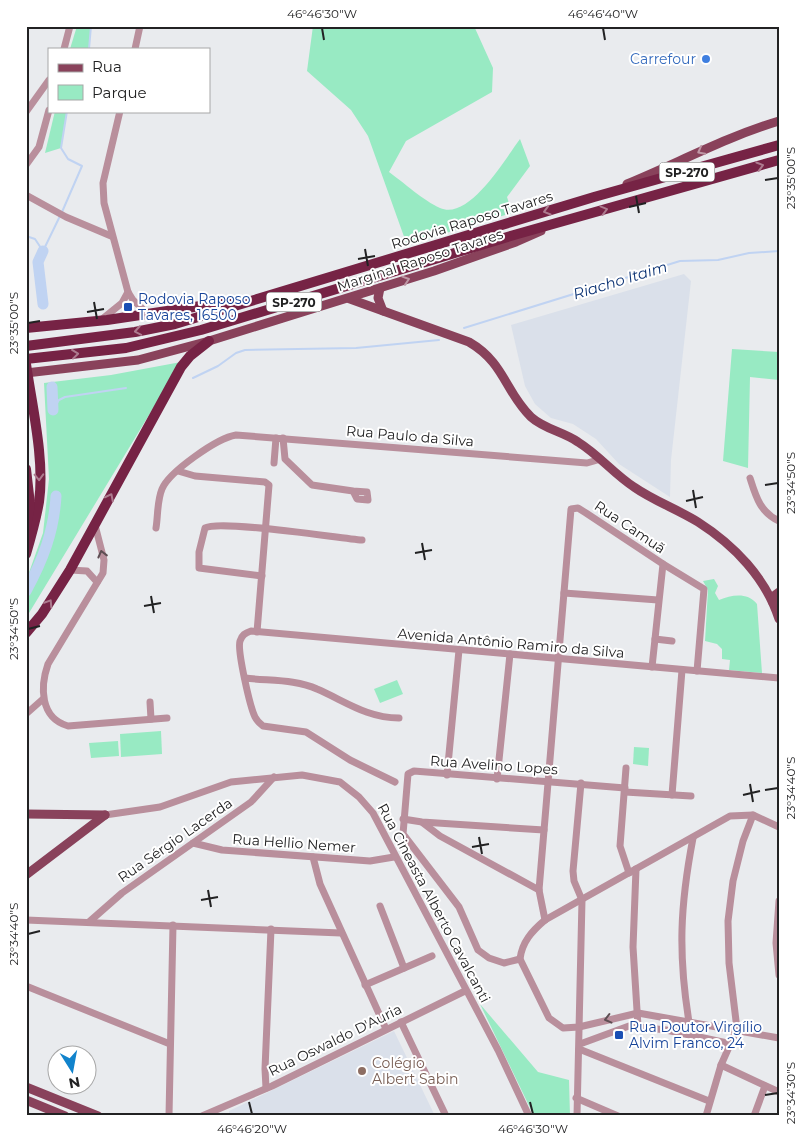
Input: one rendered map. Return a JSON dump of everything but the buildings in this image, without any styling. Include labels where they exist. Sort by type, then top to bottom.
[{"type":"highway","name":"Rodovia Raposo Tavares","points":[[26,346],[135,332],[175,324],[286,292],[594,197],[779,145]]},
{"type":"highway","name":"Rodovia Raposo Tavares","points":[[26,359],[126,348],[193,332],[557,223],[779,160]]},
{"type":"highway","points":[[26,328],[148,314],[286,292]]},
{"type":"highway","points":[[26,633],[42,614],[70,570],[143,433],[181,367],[190,356],[209,341]]},
{"type":"highway","points":[[26,364],[35,428],[39,500],[26,554]]},
{"type":"highway","points":[[26,469],[30,504],[26,529]]},
{"type":"main road","points":[[594,197],[664,169],[732,136],[779,121]]},
{"type":"main road","name":"Marginal Raposo Tavares","points":[[26,374],[138,360],[209,341],[350,299],[516,242],[557,223]]},
{"type":"main road","points":[[380,288],[378,298],[383,311]]},
{"type":"main road","points":[[350,299],[469,342],[483,350],[532,418],[576,440],[634,487],[698,522],[746,562],[766,589],[774,603],[779,619]]},
{"type":"main road","points":[[766,589],[779,591]]},
{"type":"main road","points":[[774,603],[775,595],[779,591]]},
{"type":"main road","name":"Rua Cineasta Alberto Cavalcanti","points":[[26,814],[105,814]]},
{"type":"main road","points":[[26,875],[105,814]]},
{"type":"main road","points":[[26,1087],[97,1116]]},
{"type":"main road","points":[[26,1100],[65,1116]]},
{"type":"street","points":[[64,48],[70,26]]},
{"type":"street","points":[[135,48],[140,26]]},
{"type":"street","points":[[26,112],[48,81]]},
{"type":"street","points":[[26,166],[39,147],[48,112]]},
{"type":"street","points":[[120,112],[103,183],[104,203],[111,236],[128,292],[133,300],[148,314]]},
{"type":"street","points":[[26,194],[66,217],[111,236]]},
{"type":"street","points":[[100,320],[122,303],[128,292]]},
{"type":"street","name":"Rua Paulo da Silva","points":[[178,471],[217,441],[236,435],[586,463],[601,459]]},
{"type":"street","points":[[274,463],[280,438]]},
{"type":"street","points":[[280,438],[285,459],[312,485],[353,491]]},
{"type":"street","points":[[156,528],[162,488],[169,478],[178,471],[194,476],[265,482],[269,485],[257,632]]},
{"type":"street","points":[[750,478],[758,503],[767,515],[779,521]]},
{"type":"street","name":"Rua Camuã","points":[[564,593],[571,509],[578,508],[662,564],[652,666]]},
{"type":"street","points":[[95,525],[104,560],[103,572],[48,664],[43,677],[43,699],[48,712],[54,719],[68,726],[167,718]]},
{"type":"street","points":[[262,576],[201,570],[198,566],[203,531],[210,525],[266,529],[362,540]]},
{"type":"street","points":[[662,564],[704,589],[697,671]]},
{"type":"street","points":[[70,570],[87,571],[97,582]]},
{"type":"street","points":[[545,920],[539,890],[564,593],[658,600]]},
{"type":"street","name":"Avenida Antônio Ramiro da Silva","points":[[245,678],[239,645],[242,636],[247,632],[257,632],[779,678]]},
{"type":"street","points":[[656,639],[672,640]]},
{"type":"street","points":[[447,775],[459,650]]},
{"type":"street","points":[[498,779],[510,654]]},
{"type":"street","points":[[672,795],[682,670]]},
{"type":"street","points":[[395,782],[350,760],[306,732],[263,726],[253,712],[245,678],[302,684],[316,688],[367,713],[383,718],[399,718]]},
{"type":"street","points":[[26,714],[43,699]]},
{"type":"street","points":[[150,702],[151,719]]},
{"type":"street","points":[[626,768],[620,846],[629,873]]},
{"type":"street","name":"Rua Avelino Lopes","points":[[403,819],[408,774],[414,771],[498,779],[580,783],[649,794],[691,796]]},
{"type":"street","name":"Rua Cineasta Alberto Cavalcanti","points":[[105,814],[160,806],[231,782],[302,775],[340,782],[359,797],[373,813],[394,857],[446,950],[465,991],[498,1050],[529,1116]]},
{"type":"street","name":"Rua Sérgio Lacerda","points":[[89,922],[122,893],[251,802],[274,777]]},
{"type":"street","points":[[577,1116],[582,900],[574,881],[573,871],[580,783]]},
{"type":"street","points":[[779,827],[753,815],[730,816],[545,920],[525,942],[520,959],[549,1018],[563,1028],[579,1027],[638,1014],[737,1029],[779,1038]]},
{"type":"street","points":[[706,1116],[721,1065],[732,1044],[737,1029],[729,963],[728,921],[735,873],[743,841],[753,815]]},
{"type":"street","points":[[520,959],[504,963],[489,958],[478,950],[459,907],[403,834],[403,819],[422,822],[544,830]]},
{"type":"street","points":[[422,822],[440,836],[539,890]]},
{"type":"street","points":[[689,1022],[680,953],[681,918],[693,838]]},
{"type":"street","name":"Rua Hellio Nemer","points":[[193,843],[222,850],[370,861],[394,857]]},
{"type":"street","points":[[313,857],[320,884],[386,1029]]},
{"type":"street","points":[[636,869],[633,947],[638,1026]]},
{"type":"street","points":[[779,901],[776,943],[779,975]]},
{"type":"street","points":[[380,906],[404,968]]},
{"type":"street","points":[[26,920],[341,933]]},
{"type":"street","points":[[169,1116],[173,925]]},
{"type":"street","points":[[266,1088],[265,1069],[271,930]]},
{"type":"street","points":[[365,985],[432,956]]},
{"type":"street","points":[[26,986],[170,1044]]},
{"type":"street","name":"Rua Oswaldo D'Auria","points":[[202,1116],[215,1114],[465,991]]},
{"type":"street","points":[[401,1022],[446,1116]]},
{"type":"street","points":[[579,1047],[617,1029],[638,1026],[732,1044]]},
{"type":"street","points":[[579,1047],[709,1101]]},
{"type":"street","points":[[721,1065],[779,1092]]},
{"type":"street","points":[[754,1116],[765,1086]]},
{"type":"street","points":[[576,1098],[618,1116]]},
{"type":"shaded area","points":[[684,274],[691,281],[671,460],[670,497],[619,464],[596,439],[573,424],[551,418],[535,404],[525,386],[511,325]]},
{"type":"shaded area","name":"Colégio Albert Sabin","points":[[394,1031],[435,1116],[229,1116],[229,1111]]},
{"type":"green space","points":[[77,26],[91,26],[89,48],[70,48]]},
{"type":"green space","points":[[313,26],[474,26],[493,68],[492,92],[406,141],[389,172],[434,205],[451,210],[463,206],[485,186],[520,139],[530,166],[507,197],[512,213],[407,245],[368,136],[351,110],[307,71]]},
{"type":"green space","points":[[55,112],[67,112],[61,148],[45,153]]},
{"type":"green space","points":[[732,349],[779,352],[779,380],[750,377],[748,468],[723,461]]},
{"type":"green space","points":[[181,362],[26,618],[26,581],[43,533],[49,479],[44,383],[111,375]]},
{"type":"green space","points":[[714,579],[718,586],[715,593],[719,600],[744,596],[757,604],[762,673],[729,670],[730,660],[722,659],[722,649],[717,644],[705,641],[708,590],[703,581]]},
{"type":"green space","points":[[397,680],[403,694],[380,703],[374,689]]},
{"type":"green space","points":[[161,731],[162,754],[121,757],[120,734]]},
{"type":"green space","points":[[118,741],[119,756],[91,758],[89,743]]},
{"type":"green space","points":[[634,747],[649,748],[648,766],[633,764]]},
{"type":"green space","points":[[480,1004],[538,1072],[569,1080],[570,1116],[534,1116]]},
{"type":"waterway","points":[[89,48],[91,26]]},
{"type":"waterway","points":[[62,212],[82,166],[68,159],[61,148],[67,112]]},
{"type":"waterway","points":[[26,236],[35,239],[43,251],[60,216]]},
{"type":"waterway","points":[[43,251],[38,262],[43,304]]},
{"type":"waterway","name":"Riacho Itaim","points":[[464,328],[680,261],[718,260],[749,253],[779,251]]},
{"type":"waterway","name":"Riacho Itaim","points":[[193,378],[218,366],[236,353],[245,350],[356,348],[439,340]]},
{"type":"waterway","points":[[52,387],[53,410]]},
{"type":"waterway","name":"Riacho Itaim","points":[[53,410],[59,400],[65,397],[126,388]]},
{"type":"waterway","points":[[26,591],[47,545],[53,521],[56,496]]},
{"type":"place","name":"Carrefour","points":[[706,59]]},
{"type":"place","name":"Rodovia Raposo Tavares, 16500","points":[[128,307]]},
{"type":"place","name":"Rua Doutor Virgílio Alvim Franco, 24","points":[[619,1035]]},
{"type":"place","name":"Colégio Albert Sabin","points":[[362,1071]]}]
